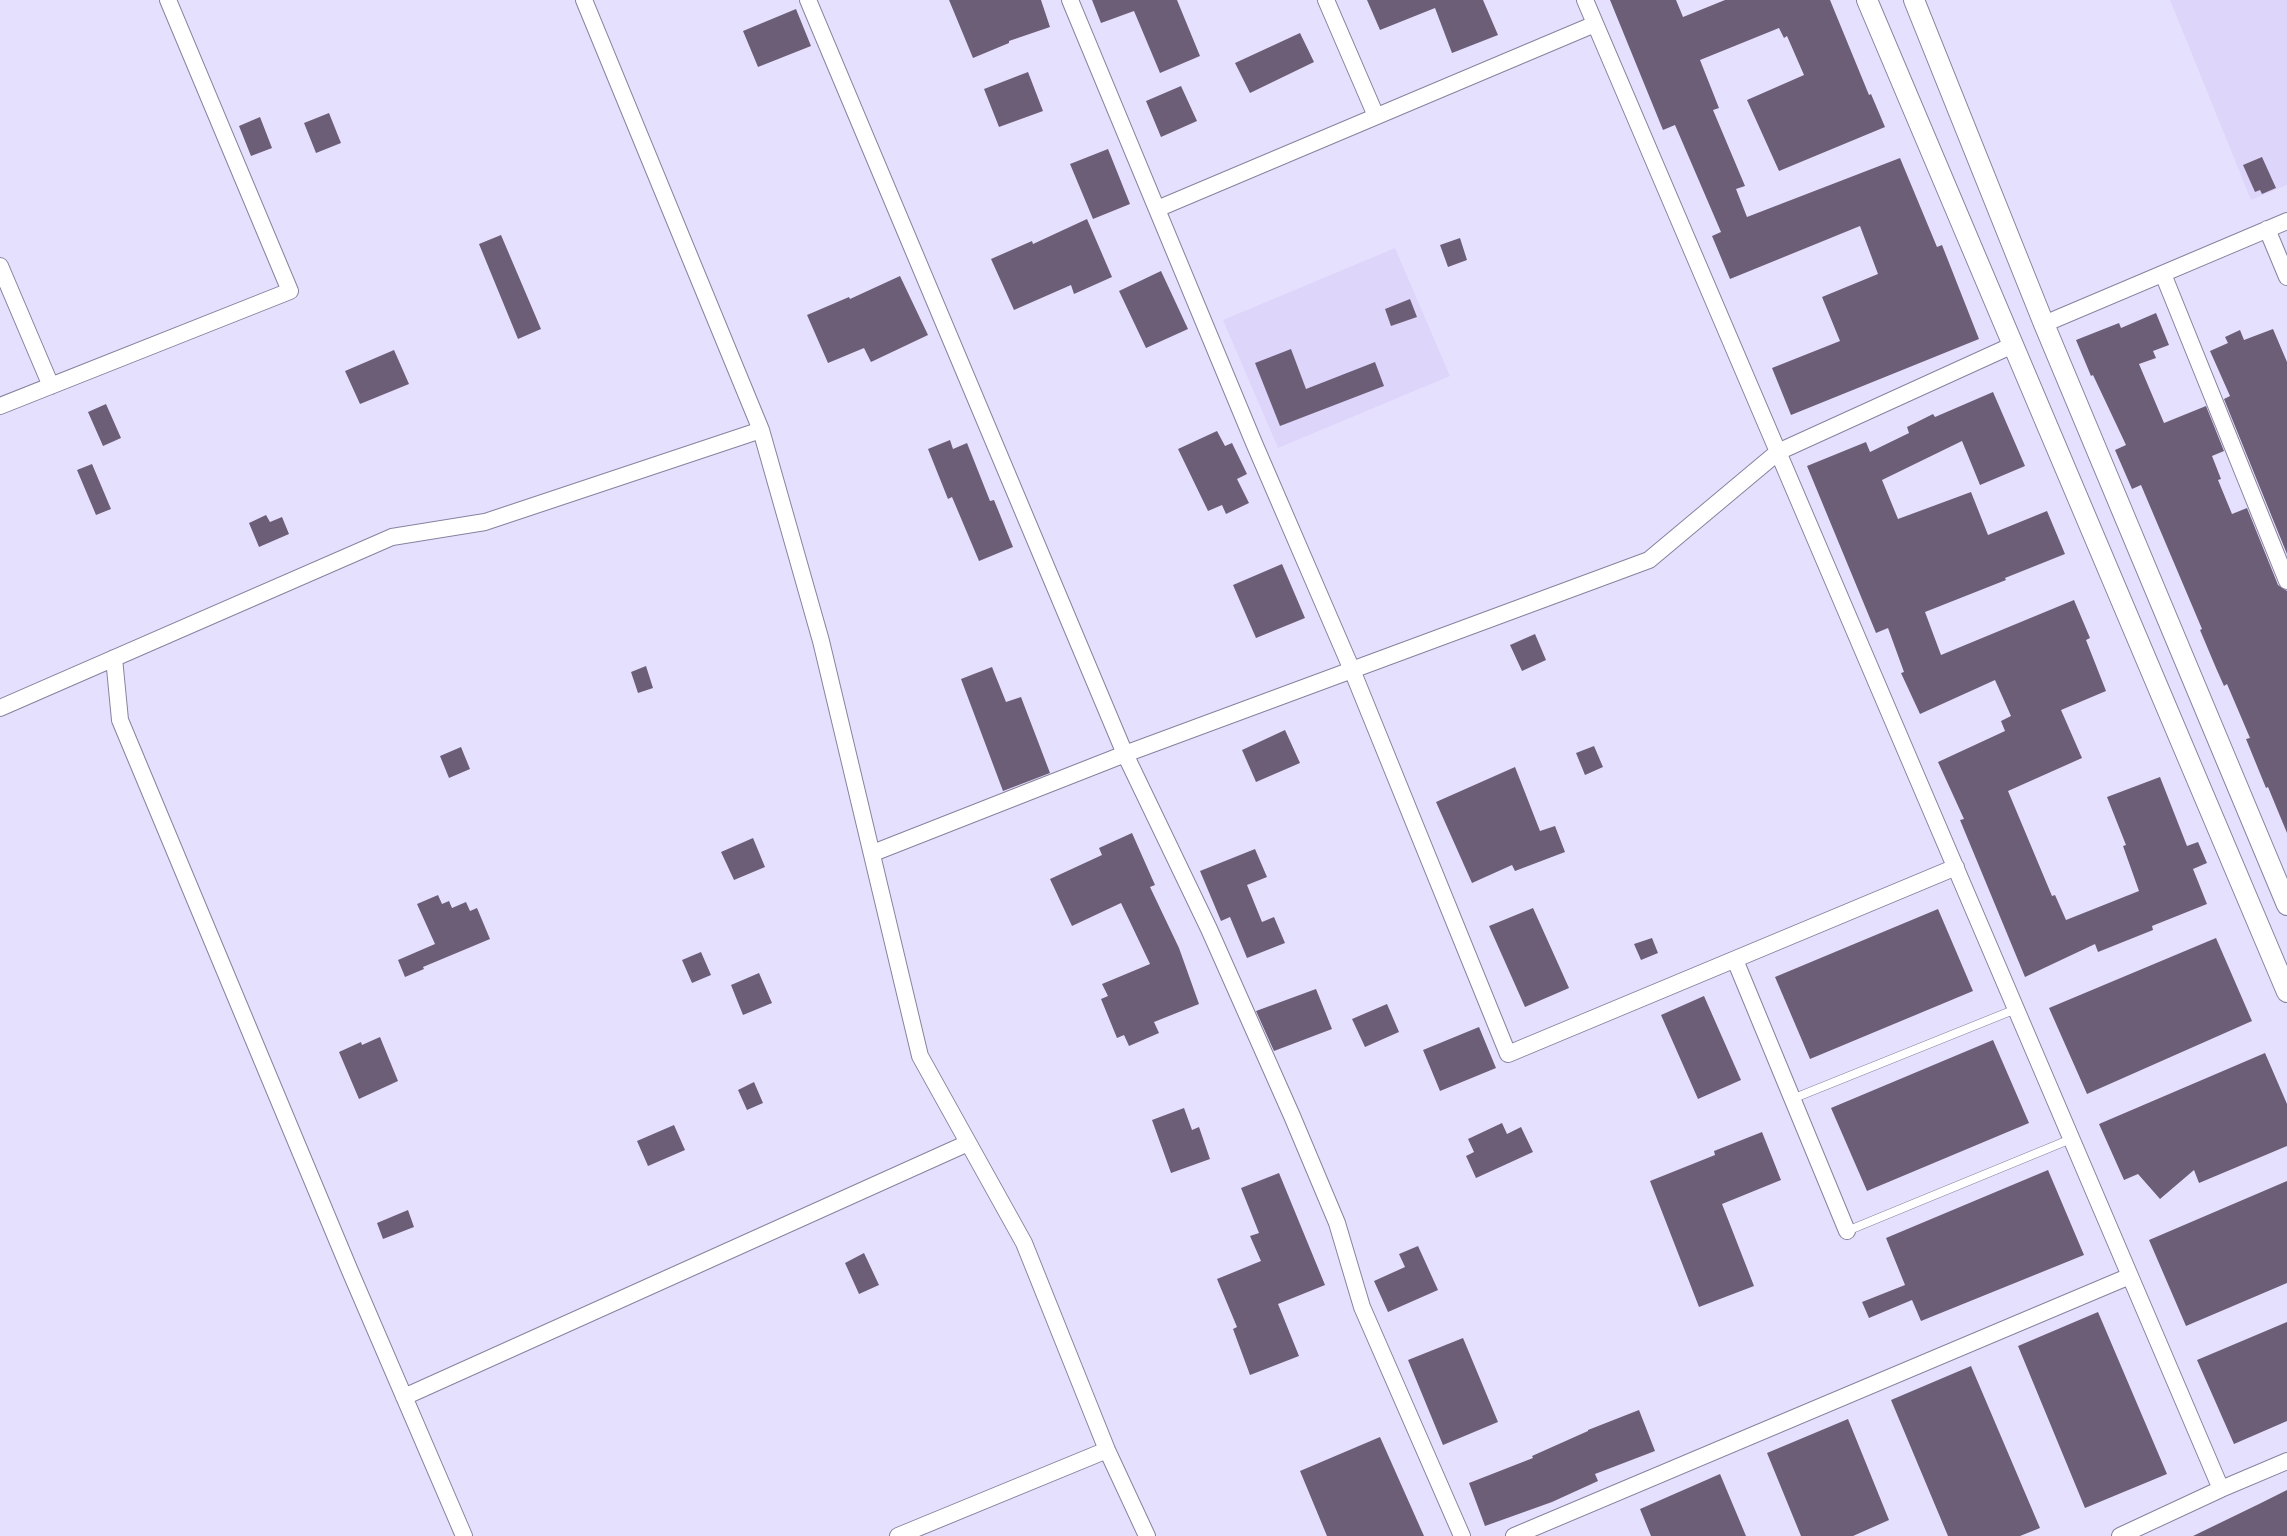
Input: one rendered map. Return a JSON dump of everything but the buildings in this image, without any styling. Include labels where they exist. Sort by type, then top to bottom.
[{"type":"street","points":[[0,406],[290,291],[168,0]]},
{"type":"street","points":[[584,0],[761,430],[821,640],[920,1056],[1024,1243],[1107,1450],[1147,1536]]},
{"type":"street","points":[[808,0],[1125,754],[1209,929],[1292,1116],[1337,1224],[1362,1307],[1462,1536]]},
{"type":"street","points":[[1070,0],[1254,442],[1352,670],[1508,1054],[1956,867]]},
{"type":"street","points":[[1326,0],[1376,116]]},
{"type":"street","points":[[1585,0],[2221,1489]]},
{"type":"street","points":[[1867,0],[2287,992]]},
{"type":"street","points":[[1914,0],[2044,324],[2287,905]]},
{"type":"street","points":[[1157,209],[1595,24]]},
{"type":"street","points":[[2044,324],[2287,221]]},
{"type":"street","points":[[2267,230],[2287,277]]},
{"type":"street","points":[[0,266],[50,386]]},
{"type":"street","points":[[2163,274],[2287,581]]},
{"type":"street","points":[[873,853],[1125,754],[1649,560],[1778,452],[2013,345]]},
{"type":"street","points":[[0,708],[392,537],[485,522],[761,430]]},
{"type":"street","points":[[114,658],[120,720],[464,1536]]},
{"type":"street","points":[[1735,960],[1846,1231]]},
{"type":"street","points":[[404,1397],[968,1143]]},
{"type":"street","points":[[1514,1536],[2130,1276]]},
{"type":"street","points":[[898,1536],[1107,1450]]},
{"type":"street","points":[[2120,1536],[2287,1461]]},
{"type":"lane","points":[[1792,1098],[2016,1009]]},
{"type":"lane","points":[[1846,1231],[2072,1139]]},
{"type":"shaded area","points":[[2170,0],[2287,0],[2287,185],[2251,200]]},
{"type":"shaded area","points":[[1395,248],[1450,376],[1278,448],[1223,320]]}]
